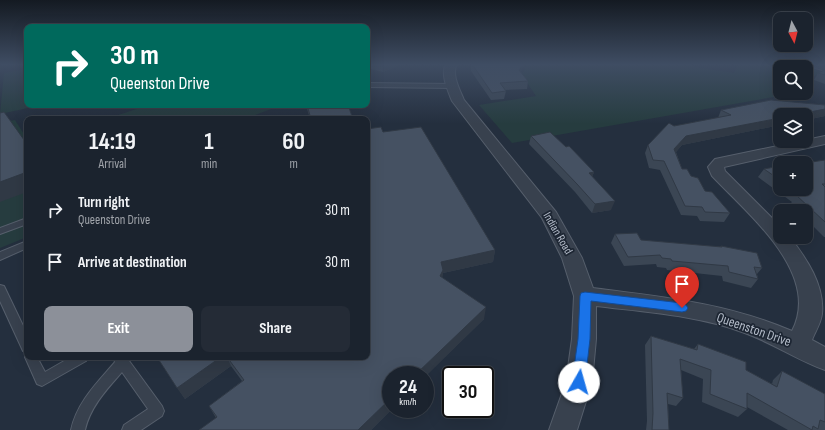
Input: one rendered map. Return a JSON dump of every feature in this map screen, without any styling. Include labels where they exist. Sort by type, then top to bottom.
[{"type":"street","name":"Indian Road","points":[[452,86],[458,101],[550,216],[572,258],[585,296],[584,339],[579,382],[563,430]]},
{"type":"street","points":[[798,344],[811,313],[810,288],[798,262],[780,238],[718,173],[716,167],[720,162],[825,140]]},
{"type":"street","name":"Queenston Drive","points":[[585,296],[682,308],[725,317],[798,344],[825,359]]},
{"type":"lane","points":[[370,85],[452,86]]},
{"type":"lane","points":[[0,231],[24,221]]},
{"type":"lane","points":[[0,256],[24,245]]},
{"type":"lane","points":[[0,290],[24,341]]},
{"type":"lane","points":[[33,360],[42,380],[77,360]]},
{"type":"lane","points":[[78,430],[85,412],[93,398],[121,360],[157,411],[129,430]]},
{"type":"green space","points":[[3,84],[24,84],[24,108],[28,108],[0,114]]},
{"type":"green space","points":[[528,84],[773,84],[773,97],[512,143],[479,105],[536,96]]},
{"type":"green space","points":[[140,108],[271,109],[253,116],[115,116]]},
{"type":"green space","points":[[15,120],[24,134],[24,238],[0,248],[0,123]]},
{"type":"building","points":[[486,84],[501,84],[506,91],[492,93]]},
{"type":"building","points":[[771,100],[825,105],[825,109],[813,111],[813,108],[773,108],[773,119],[686,136],[674,149],[682,169],[687,169],[691,176],[698,178],[705,191],[712,192],[730,213],[705,212],[702,207],[685,206],[664,161],[653,160],[648,145],[669,123],[674,126],[731,115],[721,110]]},
{"type":"building","points":[[308,108],[349,108],[352,116],[310,116]]},
{"type":"building","points":[[4,112],[24,140],[24,173],[0,182],[0,113]]},
{"type":"building","points":[[381,127],[383,132],[421,127],[495,250],[441,262],[443,270],[440,276],[486,307],[424,366],[382,366],[382,407],[358,430],[199,430],[217,417],[209,406],[244,380],[229,360],[370,360],[370,129]]},
{"type":"building","points":[[550,132],[566,147],[569,146],[594,172],[589,173],[615,201],[595,204],[531,136]]},
{"type":"building","points":[[825,160],[825,184],[822,184],[825,187],[825,222],[813,211],[813,204],[806,204],[797,196],[813,196],[813,162]]},
{"type":"building","points":[[773,167],[773,175],[764,169]]},
{"type":"building","points":[[637,233],[641,240],[722,247],[721,246],[757,253],[762,268],[754,267],[758,279],[729,272],[728,266],[672,261],[671,259],[662,258],[660,255],[628,257],[615,234]]},
{"type":"building","points":[[651,336],[697,350],[698,344],[746,362],[746,370],[777,387],[782,371],[825,394],[825,422],[820,420],[818,429],[813,426],[812,430],[747,393],[747,409],[710,394],[711,370],[680,359],[683,398],[667,393],[669,430],[652,430]]},
{"type":"building","points":[[159,360],[217,360],[177,388]]},
{"type":"route","points":[[579,382],[585,327],[585,296],[682,308]]}]
